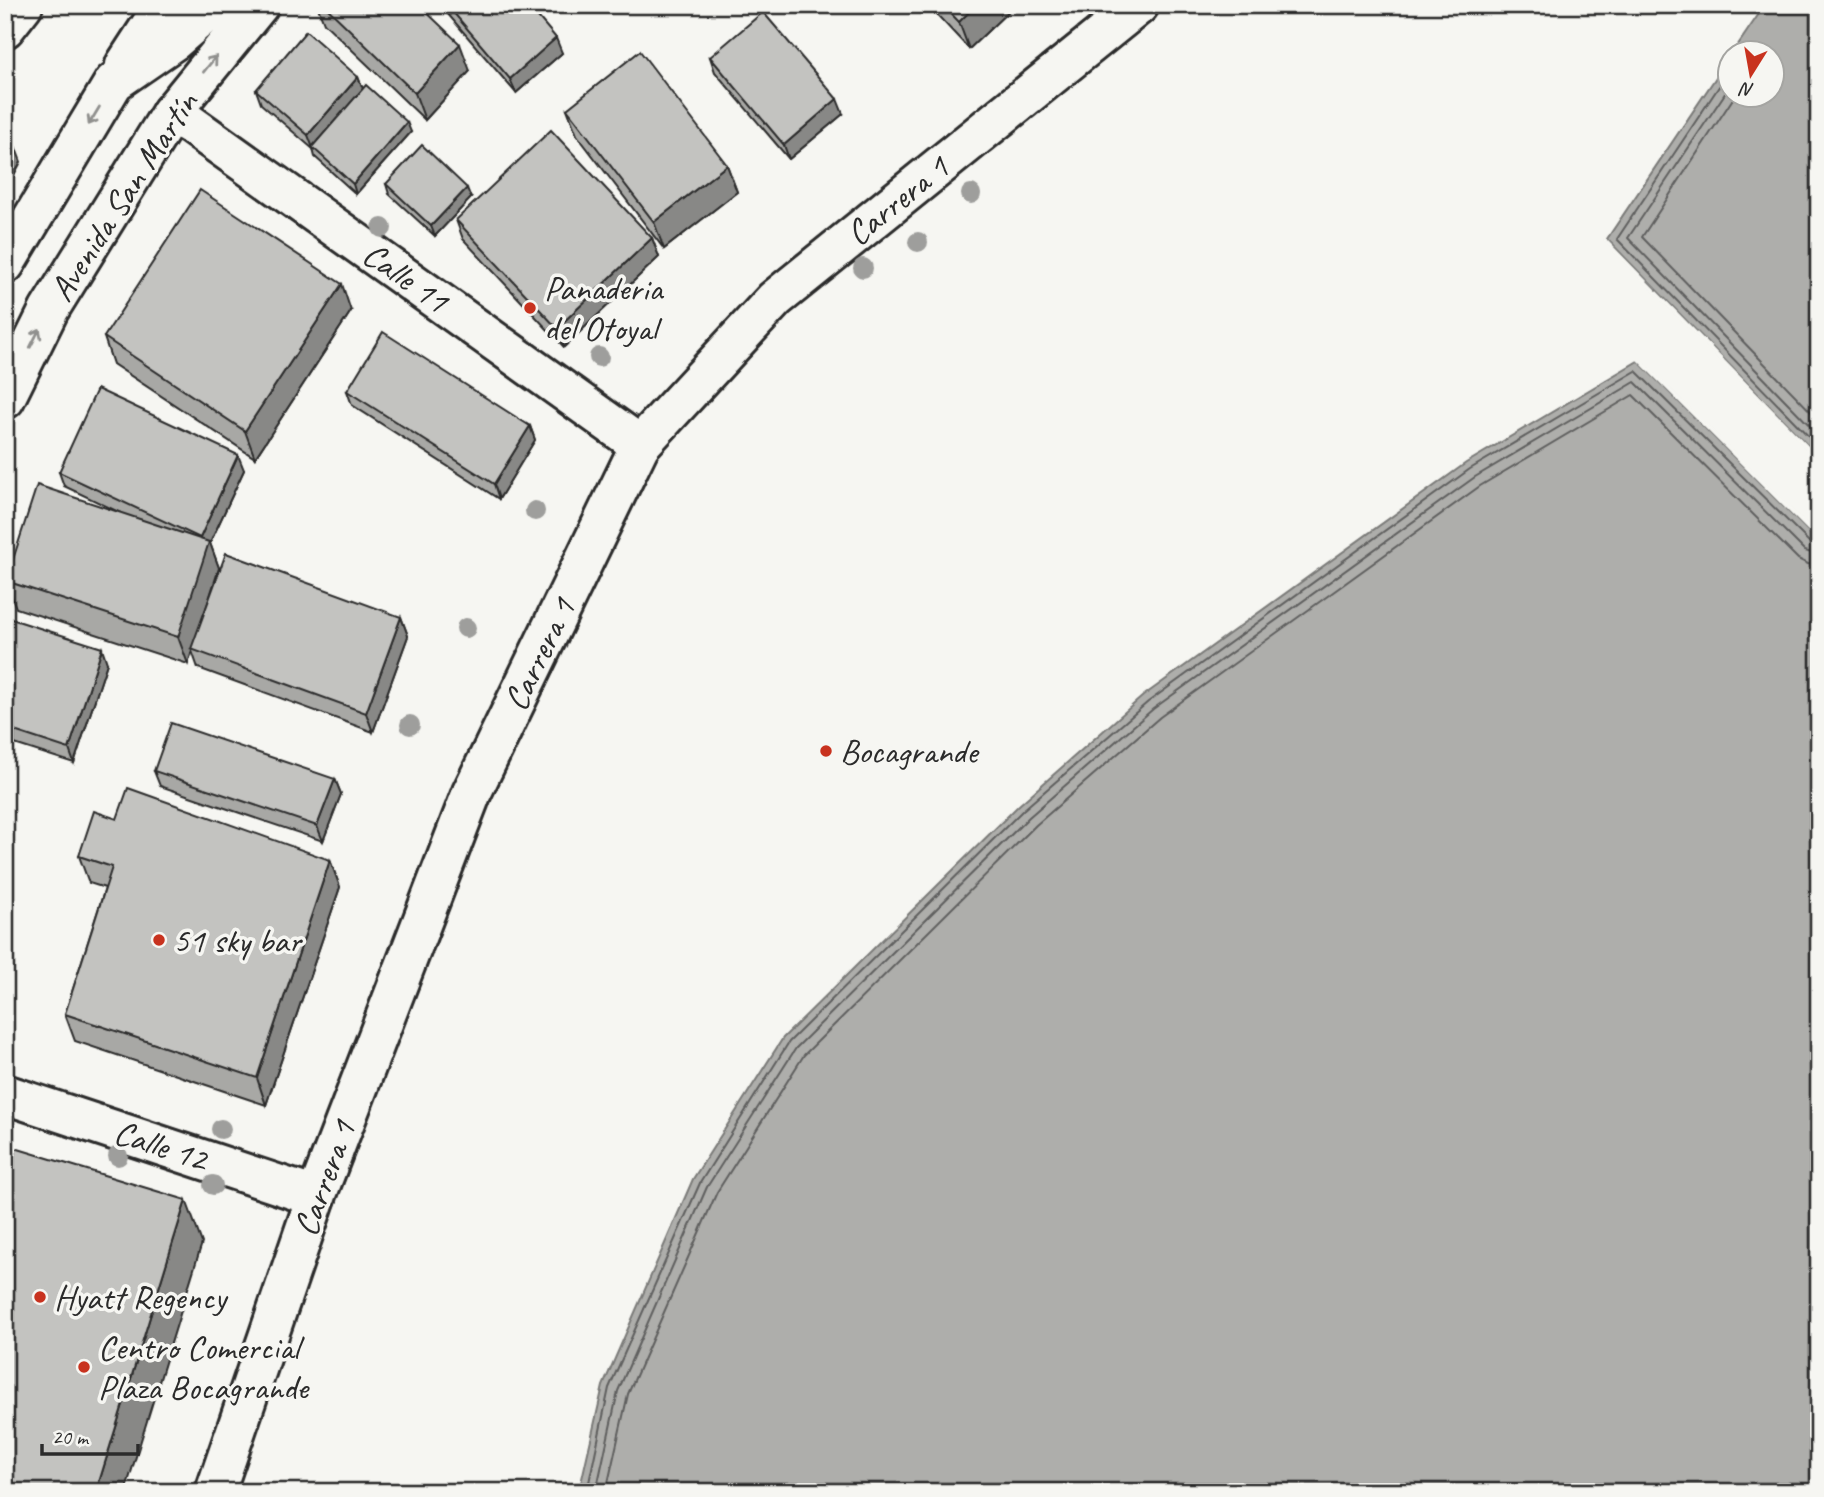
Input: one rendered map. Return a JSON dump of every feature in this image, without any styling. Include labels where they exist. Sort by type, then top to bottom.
[{"type":"street","points":[[5,28],[23,5]]},
{"type":"street","name":"Avenida San Martín","points":[[5,264],[114,82],[164,5]]},
{"type":"street","name":"Avenida San Martín","points":[[114,82],[175,40],[215,5]]},
{"type":"street","name":"Avenida San Martín","points":[[5,399],[49,310],[171,113],[259,5]]},
{"type":"street","name":"Carrera 1","points":[[215,1492],[316,1196],[472,792],[640,444],[775,299],[1139,5]]},
{"type":"street","name":"Calle 11","points":[[171,113],[640,444]]},
{"type":"street","name":"Calle 12","points":[[5,1094],[316,1196]]},
{"type":"water","points":[[1765,5],[1819,5],[1819,457],[1607,239],[1716,77],[1716,108],[1786,108],[1786,38],[1743,38]]},
{"type":"water","points":[[1638,361],[1819,542],[1819,1492],[579,1492],[603,1386],[693,1179],[783,1038],[1019,805],[1143,696],[1466,463]]},
{"type":"pier","points":[[1604,237],[1819,457],[1819,461],[1604,241]]},
{"type":"pier","points":[[1639,358],[1819,537],[1819,542],[1636,359]]},
{"type":"building","points":[[324,5],[419,5],[460,44],[415,93]]},
{"type":"building","points":[[447,5],[528,5],[556,38],[510,79]]},
{"type":"building","points":[[943,5],[976,5],[959,22]]},
{"type":"building","points":[[763,12],[837,99],[784,145],[710,57]]},
{"type":"building","points":[[306,31],[358,77],[308,135],[256,90]]},
{"type":"building","points":[[640,51],[727,165],[654,222],[567,109]]},
{"type":"building","points":[[366,85],[407,122],[353,184],[312,147]]},
{"type":"building","points":[[551,130],[652,238],[557,328],[456,220]]},
{"type":"building","points":[[5,139],[14,143],[5,160]]},
{"type":"building","points":[[422,145],[467,188],[431,226],[386,184]]},
{"type":"building","points":[[200,190],[342,284],[245,431],[104,337]]},
{"type":"building","points":[[383,332],[530,426],[494,484],[347,391]]},
{"type":"building","points":[[97,389],[238,455],[200,538],[59,472]]},
{"type":"building","points":[[37,485],[209,542],[178,637],[6,581]]},
{"type":"building","points":[[226,553],[401,617],[366,713],[191,649]]},
{"type":"building","points":[[5,617],[102,648],[69,749],[5,728]]},
{"type":"building","points":[[171,723],[335,779],[317,826],[154,771]]},
{"type":"building","points":[[128,788],[330,860],[257,1078],[65,1014],[112,867],[79,856],[94,811],[117,819]]},
{"type":"building","name":"Centro Comercial Plaza Bocagrande","points":[[5,1145],[186,1200],[96,1492],[5,1492]]},
{"type":"place","name":"Panaderia del Otoyal","points":[[530,308]]},
{"type":"place","name":"Bocagrande","points":[[826,751]]},
{"type":"place","name":"51 sky bar","points":[[159,940]]},
{"type":"place","name":"Hyatt Regency","points":[[40,1297]]},
{"type":"place","name":"Centro Comercial Plaza Bocagrande","points":[[84,1367]]}]
